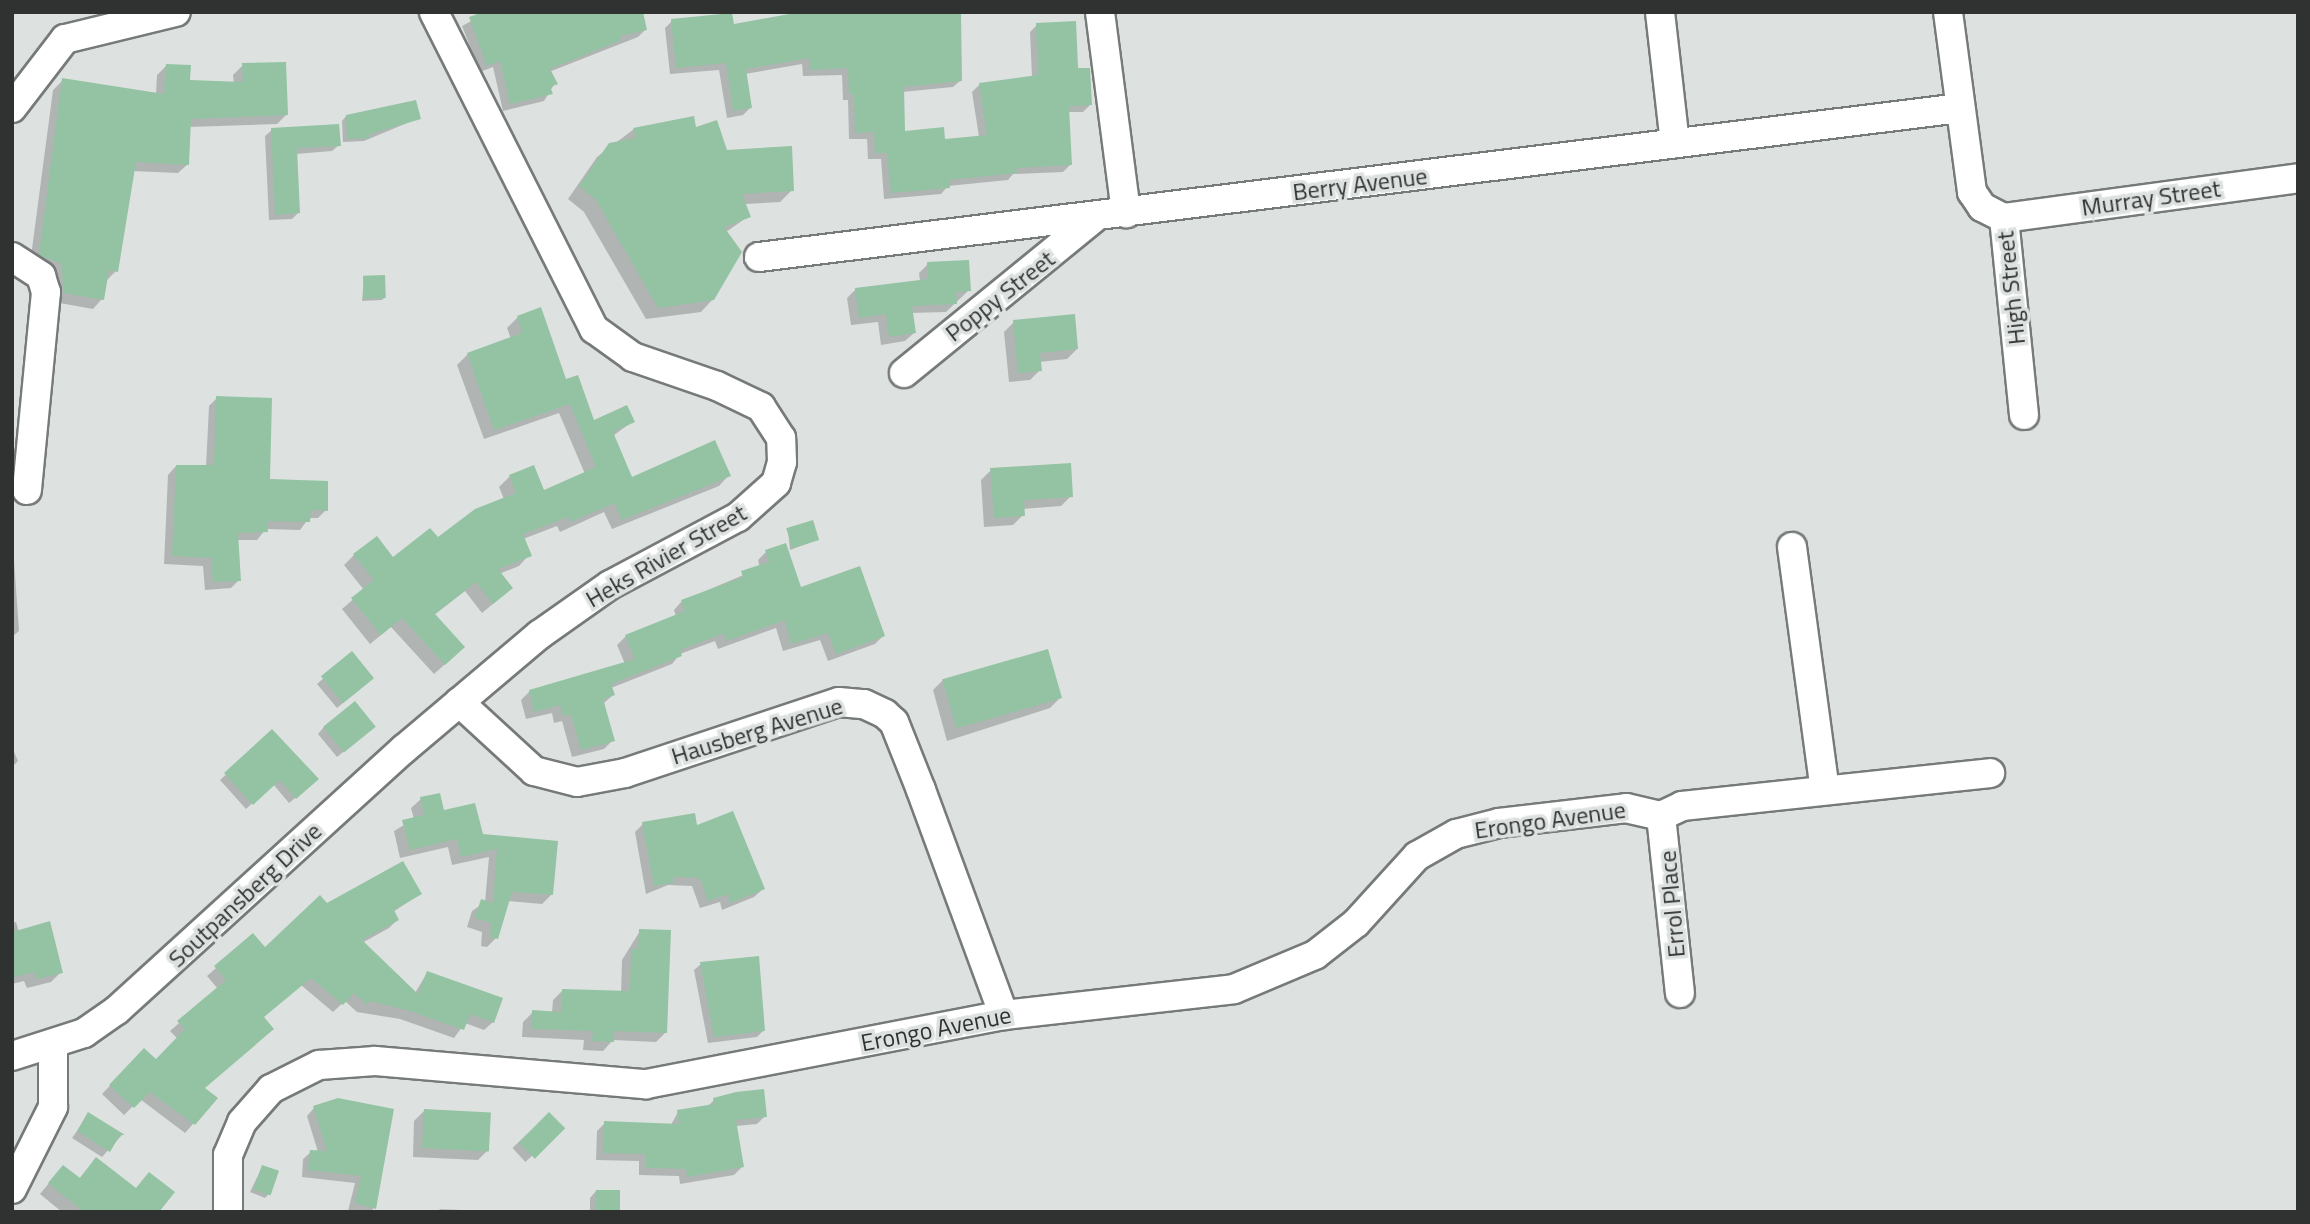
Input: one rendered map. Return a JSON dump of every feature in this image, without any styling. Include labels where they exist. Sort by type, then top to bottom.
[{"type":"street","name":"Heks Rivier Street","points":[[434,12],[594,329],[633,357],[751,400],[772,418],[782,449],[776,483],[754,506],[578,605],[459,702]]},
{"type":"street","points":[[1100,12],[1126,213]]},
{"type":"street","points":[[1660,12],[1675,143]]},
{"type":"street","name":"High Street","points":[[1948,12],[1972,192],[1982,208],[2004,218],[2024,415]]},
{"type":"street","points":[[12,108],[65,39],[159,13]]},
{"type":"street","name":"Berry Avenue","points":[[759,257],[1094,218],[1960,108]]},
{"type":"street","name":"Murray Street","points":[[2004,218],[2298,178]]},
{"type":"street","name":"Poppy Street","points":[[904,373],[1094,218]]},
{"type":"street","points":[[12,257],[41,276],[46,292],[27,490]]},
{"type":"street","points":[[1792,547],[1825,790]]},
{"type":"street","name":"Hausberg Avenue","points":[[459,702],[534,771],[577,782],[625,773],[839,702],[864,704],[885,714],[894,722],[935,825],[1004,1015]]},
{"type":"street","name":"Soutpansberg Drive","points":[[12,1056],[53,1045],[84,1032],[117,1010],[459,702]]},
{"type":"street","points":[[1661,816],[1682,806],[1990,773]]},
{"type":"street","name":"Erongo Avenue","points":[[228,1212],[226,1183],[232,1142],[250,1110],[283,1081],[320,1065],[375,1061],[646,1084],[1004,1015],[1184,996],[1255,983],[1331,943],[1418,856],[1467,830],[1626,808],[1661,816]]},
{"type":"street","name":"Errol Place","points":[[1661,816],[1680,993]]},
{"type":"street","points":[[12,1189],[53,1108],[53,1045]]},
{"type":"building","points":[[483,12],[643,12],[647,30],[620,36],[621,40],[550,69],[558,84],[550,87],[553,94],[510,104],[500,61],[487,66],[469,17]]},
{"type":"building","points":[[800,12],[961,12],[962,81],[904,87],[905,131],[944,127],[945,139],[987,135],[979,83],[1038,75],[1036,23],[1076,21],[1078,68],[1090,68],[1092,105],[1069,106],[1072,165],[1016,168],[1017,173],[949,180],[950,188],[891,193],[887,153],[875,153],[874,132],[855,133],[854,94],[849,94],[848,68],[809,70],[809,58],[746,69],[752,108],[733,111],[726,63],[676,68],[671,19],[732,13],[734,24]]},
{"type":"building","points":[[286,62],[288,115],[191,119],[189,165],[136,162],[118,272],[109,270],[104,300],[63,293],[62,264],[39,255],[62,78],[164,94],[166,64],[191,65],[190,80],[243,82],[242,63]]},
{"type":"building","points":[[416,100],[421,119],[370,134],[370,138],[347,139],[346,115]]},
{"type":"building","points":[[694,116],[696,127],[717,120],[727,150],[792,146],[794,191],[742,194],[751,217],[724,227],[742,252],[714,300],[658,308],[596,200],[579,186],[609,143],[636,138],[633,128]]},
{"type":"building","points":[[339,124],[341,146],[297,148],[300,213],[275,215],[271,128]]},
{"type":"building","points":[[969,260],[971,291],[956,292],[957,304],[912,306],[916,333],[889,337],[886,314],[859,318],[855,288],[928,279],[927,262]]},
{"type":"building","points":[[385,275],[386,298],[364,299],[363,276]]},
{"type":"building","points":[[541,307],[566,379],[578,375],[594,420],[627,405],[635,422],[613,432],[632,477],[715,440],[731,476],[622,520],[615,503],[570,522],[568,517],[523,534],[532,556],[498,569],[513,588],[493,604],[476,582],[435,614],[465,647],[445,665],[402,618],[381,635],[351,598],[374,580],[353,554],[377,536],[393,557],[430,528],[438,537],[475,509],[516,493],[509,475],[534,465],[544,490],[596,467],[570,404],[494,430],[467,353],[522,333],[517,316]]},
{"type":"building","points":[[1075,314],[1078,349],[1040,353],[1042,371],[1018,373],[1013,320]]},
{"type":"building","points":[[216,396],[272,398],[270,479],[328,481],[328,511],[311,510],[310,522],[267,521],[268,532],[238,533],[241,581],[213,582],[211,558],[172,556],[176,465],[214,465]]},
{"type":"building","points":[[1071,463],[1073,497],[1024,500],[1025,516],[994,518],[990,468]]},
{"type":"building","points":[[813,520],[819,540],[792,548],[786,528]]},
{"type":"building","points":[[786,543],[801,587],[860,566],[885,636],[836,654],[828,633],[791,644],[785,620],[726,641],[724,633],[680,650],[682,656],[611,684],[615,695],[603,699],[615,741],[581,750],[571,714],[563,716],[560,705],[534,712],[529,690],[635,659],[625,635],[685,611],[681,600],[743,577],[741,571],[769,562],[765,550]]},
{"type":"building","points":[[1048,649],[1062,698],[956,728],[942,679]]},
{"type":"building","points":[[352,651],[374,678],[343,703],[321,676]]},
{"type":"building","points":[[355,701],[376,727],[344,752],[323,727]]},
{"type":"building","points":[[272,729],[319,779],[296,799],[280,780],[253,805],[224,773]]},
{"type":"building","points":[[440,793],[444,810],[475,803],[483,834],[558,841],[553,895],[512,892],[498,939],[490,937],[491,923],[475,918],[481,899],[493,903],[497,849],[461,857],[457,839],[410,850],[402,820],[424,815],[420,797]]},
{"type":"building","points":[[733,811],[765,889],[730,903],[728,894],[708,901],[700,878],[673,877],[673,883],[654,886],[642,822],[695,813],[697,825]]},
{"type":"building","points":[[403,861],[422,894],[394,910],[399,920],[362,940],[418,994],[427,971],[503,998],[494,1023],[470,1014],[464,1030],[410,1011],[370,1001],[367,1005],[354,993],[343,1005],[311,978],[264,1017],[274,1029],[205,1088],[218,1098],[195,1125],[150,1092],[134,1108],[109,1085],[144,1048],[156,1059],[185,1029],[177,1021],[226,980],[214,966],[253,933],[265,947],[320,895],[327,903]]},
{"type":"building","points":[[50,921],[63,973],[36,979],[34,972],[12,978],[12,932]]},
{"type":"building","points":[[639,929],[671,930],[667,1033],[614,1031],[614,1042],[592,1041],[593,1031],[531,1029],[532,1010],[561,1012],[562,989],[630,991],[631,949],[638,949]]},
{"type":"building","points":[[759,956],[765,1031],[714,1037],[700,962]]},
{"type":"building","points":[[764,1089],[767,1117],[736,1120],[744,1167],[687,1177],[686,1169],[646,1168],[646,1154],[603,1153],[604,1121],[679,1124],[677,1110],[714,1104],[713,1098],[736,1092]]},
{"type":"building","points":[[338,1098],[394,1109],[376,1209],[355,1203],[361,1176],[308,1170],[310,1150],[327,1151],[313,1106]]},
{"type":"building","points":[[424,1109],[491,1113],[489,1151],[422,1148]]},
{"type":"building","points":[[88,1112],[125,1135],[120,1135],[110,1152],[77,1131]]},
{"type":"building","points":[[549,1112],[565,1128],[535,1159],[519,1142]]},
{"type":"building","points":[[96,1157],[136,1188],[149,1172],[175,1192],[159,1212],[84,1212],[48,1183],[63,1165],[80,1178]]},
{"type":"building","points":[[262,1165],[279,1171],[271,1195],[254,1190]]},
{"type":"building","points":[[596,1190],[620,1190],[620,1212],[596,1212]]}]
